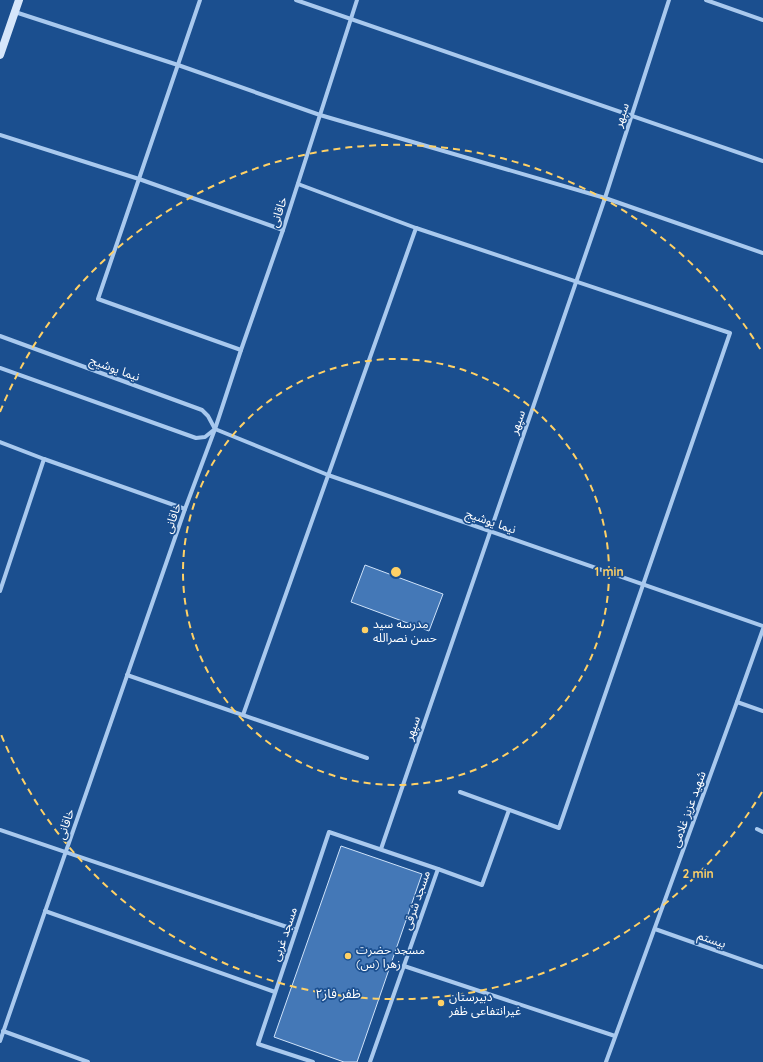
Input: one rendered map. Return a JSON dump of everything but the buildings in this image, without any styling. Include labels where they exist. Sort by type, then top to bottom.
[{"type":"main road","points":[[0,54],[19,0]]},
{"type":"street","points":[[200,0],[98,299],[241,350]]},
{"type":"street","points":[[296,0],[763,161]]},
{"type":"street","name":"خاقانی","points":[[0,1040],[185,510],[215,429],[283,230],[357,0]]},
{"type":"street","name":"سپهر","points":[[381,850],[605,198],[669,0]]},
{"type":"street","points":[[706,0],[763,20]]},
{"type":"street","points":[[15,12],[178,65],[320,115],[605,198],[763,253]]},
{"type":"street","points":[[0,134],[139,179],[283,230]]},
{"type":"street","points":[[298,184],[416,228],[730,333],[559,828],[460,792]]},
{"type":"street","points":[[243,715],[416,228]]},
{"type":"street","name":"نیما یوشیج","points":[[0,336],[202,410],[208,416],[215,429],[328,475],[763,626]]},
{"type":"street","points":[[0,368],[196,438],[205,437],[215,429]]},
{"type":"street","points":[[0,442],[185,510]]},
{"type":"street","points":[[0,591],[44,459]]},
{"type":"street","name":"شهید عزیز غلامی","points":[[606,1062],[763,630]]},
{"type":"street","points":[[127,675],[368,758]]},
{"type":"street","points":[[737,702],[763,711]]},
{"type":"street","points":[[438,869],[482,885],[509,810]]},
{"type":"street","points":[[757,829],[763,832]]},
{"type":"street","points":[[0,830],[296,930]]},
{"type":"street","name":"مسجد غربی","points":[[308,1061],[258,1044],[329,832],[381,850]]},
{"type":"street","name":"مسجد شرقی","points":[[370,1062],[438,869],[381,850]]},
{"type":"street","points":[[45,911],[275,992]]},
{"type":"street","name":"بیستم","points":[[655,929],[763,967]]},
{"type":"street","points":[[404,966],[615,1036]]},
{"type":"street","points":[[3,1031],[88,1062]]},
{"type":"street","points":[[308,1061],[313,1062]]},
{"type":"place","name":"مدرسه سید حسن نصرالله","points":[[365,630]]},
{"type":"place","name":"مسجد حضرت زهرا (س)","points":[[348,956]]},
{"type":"place","name":"دبیرستان غیرانتفاعی ظفر","points":[[441,1003]]},
{"type":"district","name":"ظفر فاز۲","points":[[338,993]]}]
